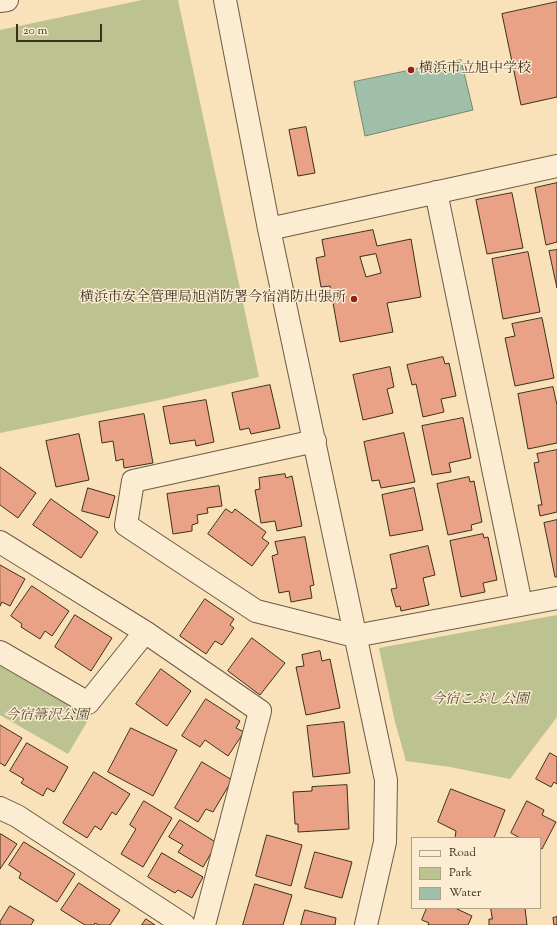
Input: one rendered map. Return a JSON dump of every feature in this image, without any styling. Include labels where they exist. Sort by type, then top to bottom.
[{"type":"street","points":[[0,1],[7,0]]},
{"type":"street","points":[[225,0],[269,229],[386,780],[385,842],[366,925]]},
{"type":"street","points":[[269,229],[557,166]]},
{"type":"street","points":[[436,192],[521,604]]},
{"type":"street","points":[[315,441],[133,481],[126,525],[256,611],[355,636],[557,598]]},
{"type":"street","points":[[0,542],[145,632],[260,711],[204,925]]},
{"type":"street","points":[[0,652],[88,703],[145,632]]},
{"type":"street","points":[[0,808],[17,816],[184,925]]},
{"type":"green space","points":[[142,0],[178,0],[259,377],[155,401],[0,433],[0,30]]},
{"type":"green space","name":"今宿こぶし公園","points":[[557,615],[557,717],[510,779],[450,767],[406,761],[395,722],[379,648]]},
{"type":"green space","name":"今宿箒沢公園","points":[[0,664],[90,717],[68,754],[0,715]]},
{"type":"water","points":[[461,60],[473,110],[365,136],[354,82]]},
{"type":"building","points":[[557,2],[557,97],[521,105],[502,14]]},
{"type":"building","points":[[306,127],[315,173],[298,176],[289,130]]},
{"type":"building","points":[[557,183],[557,242],[546,245],[535,188]]},
{"type":"building","points":[[512,193],[523,248],[487,254],[476,200]]},
{"type":"building","points":[[373,230],[377,246],[411,239],[421,297],[387,303],[393,332],[340,342],[330,286],[321,287],[316,258],[325,256],[322,240]],"holes":[[[376,254],[381,273],[366,277],[360,257]]]},
{"type":"building","points":[[557,250],[557,288],[549,251]]},
{"type":"building","points":[[528,252],[540,312],[503,319],[492,259]]},
{"type":"building","points":[[542,318],[554,378],[515,386],[505,338],[515,336],[512,324]]},
{"type":"building","points":[[443,357],[445,364],[449,363],[456,396],[441,399],[444,412],[423,417],[416,384],[412,385],[407,365]]},
{"type":"building","points":[[390,367],[394,387],[387,389],[393,413],[363,420],[353,375]]},
{"type":"building","points":[[270,385],[280,428],[251,434],[249,428],[240,430],[232,393]]},
{"type":"building","points":[[553,387],[557,405],[557,443],[528,449],[518,394]]},
{"type":"building","points":[[206,400],[214,442],[196,446],[195,440],[170,444],[163,407]]},
{"type":"building","points":[[144,414],[153,463],[124,468],[123,459],[116,461],[113,441],[102,443],[99,422]]},
{"type":"building","points":[[463,418],[471,458],[449,463],[451,472],[432,475],[422,426]]},
{"type":"building","points":[[404,433],[415,482],[381,488],[379,480],[372,481],[364,442]]},
{"type":"building","points":[[79,434],[89,480],[56,487],[46,441]]},
{"type":"building","points":[[557,450],[557,512],[540,516],[538,505],[542,505],[534,463],[539,462],[537,454]]},
{"type":"building","points":[[0,467],[36,493],[18,518],[0,505]]},
{"type":"building","points":[[285,474],[286,478],[292,476],[302,526],[277,531],[275,521],[261,523],[255,490],[260,489],[259,478]]},
{"type":"building","points":[[469,477],[470,482],[474,481],[482,522],[471,525],[472,530],[448,535],[437,484]]},
{"type":"building","points":[[219,486],[222,506],[207,508],[208,513],[197,515],[198,523],[192,525],[192,531],[173,534],[167,494]]},
{"type":"building","points":[[88,488],[115,496],[109,518],[82,511]]},
{"type":"building","points":[[414,488],[423,530],[390,536],[382,495]]},
{"type":"building","points":[[51,499],[98,532],[81,558],[33,525]]},
{"type":"building","points":[[226,509],[232,513],[235,509],[266,532],[262,538],[269,543],[252,566],[208,534]]},
{"type":"building","points":[[557,520],[557,577],[555,577],[544,523]]},
{"type":"building","points":[[483,534],[484,538],[488,537],[497,580],[483,583],[485,592],[461,597],[450,541]]},
{"type":"building","points":[[305,537],[314,585],[310,586],[312,598],[291,602],[289,591],[279,593],[272,556],[278,554],[275,542]]},
{"type":"building","points":[[428,546],[435,575],[423,578],[429,605],[401,611],[400,606],[396,607],[391,589],[397,588],[390,555]]},
{"type":"building","points":[[0,565],[25,579],[10,606],[2,602],[0,606]]},
{"type":"building","points":[[32,586],[69,611],[52,636],[45,631],[40,639],[21,627],[22,624],[11,616]]},
{"type":"building","points":[[205,599],[234,619],[230,625],[234,628],[222,645],[215,641],[206,654],[180,636]]},
{"type":"building","points":[[75,615],[112,638],[91,671],[55,647]]},
{"type":"building","points":[[252,638],[285,663],[260,695],[228,671]]},
{"type":"building","points":[[320,651],[322,661],[330,659],[340,708],[306,715],[296,667],[304,666],[302,655]]},
{"type":"building","points":[[161,669],[191,691],[167,726],[136,704]]},
{"type":"building","points":[[206,699],[240,721],[236,728],[244,732],[228,756],[205,740],[200,747],[182,736]]},
{"type":"building","points":[[344,722],[350,773],[313,777],[307,726]]},
{"type":"building","points":[[0,725],[22,738],[5,766],[0,763]]},
{"type":"building","points":[[131,728],[177,750],[153,796],[108,772]]},
{"type":"building","points":[[27,743],[68,767],[54,792],[47,788],[43,796],[21,783],[24,779],[10,771]]},
{"type":"building","points":[[550,753],[557,757],[557,784],[554,782],[551,787],[536,779]]},
{"type":"building","points":[[202,762],[232,780],[213,812],[206,809],[198,822],[175,808]]},
{"type":"building","points":[[94,772],[130,794],[116,815],[112,812],[101,830],[95,826],[87,838],[63,823]]},
{"type":"building","points":[[347,785],[349,829],[298,832],[298,824],[295,824],[293,792],[312,791],[312,787]]},
{"type":"building","points":[[451,789],[505,810],[494,837],[455,837],[456,831],[438,822]]},
{"type":"building","points":[[144,801],[172,818],[143,867],[121,854],[136,829],[130,825]]},
{"type":"building","points":[[527,801],[544,810],[542,815],[556,822],[542,849],[541,837],[518,837],[511,833]]},
{"type":"building","points":[[180,820],[217,843],[203,867],[178,852],[183,845],[169,837]]},
{"type":"building","points":[[1,834],[17,844],[0,869],[0,836]]},
{"type":"building","points":[[267,835],[302,845],[291,886],[256,876]]},
{"type":"building","points":[[24,842],[75,874],[57,902],[19,878],[21,873],[9,865]]},
{"type":"building","points":[[315,852],[352,862],[342,898],[305,888]]},
{"type":"building","points":[[162,853],[203,877],[192,898],[178,890],[175,893],[148,877]]},
{"type":"building","points":[[79,883],[120,910],[110,925],[99,925],[95,923],[94,925],[85,925],[61,910]]},
{"type":"building","points":[[255,884],[292,895],[283,925],[243,925]]},
{"type":"building","points":[[10,906],[34,920],[31,925],[0,925],[0,922]]},
{"type":"building","points":[[427,909],[457,909],[472,916],[468,925],[428,925],[429,923],[422,920]]},
{"type":"building","points":[[491,909],[525,909],[527,925],[489,925],[489,919],[492,919]]},
{"type":"building","points":[[305,910],[336,918],[335,925],[301,925]]},
{"type":"building","points":[[557,917],[557,925],[554,925],[553,918]]},
{"type":"building","points":[[146,919],[155,925],[142,925]]},
{"type":"place","name":"横浜市立旭中学校","points":[[411,70]]},
{"type":"place","name":"横浜市安全管理局旭消防署今宿消防出張所","points":[[354,299]]}]
